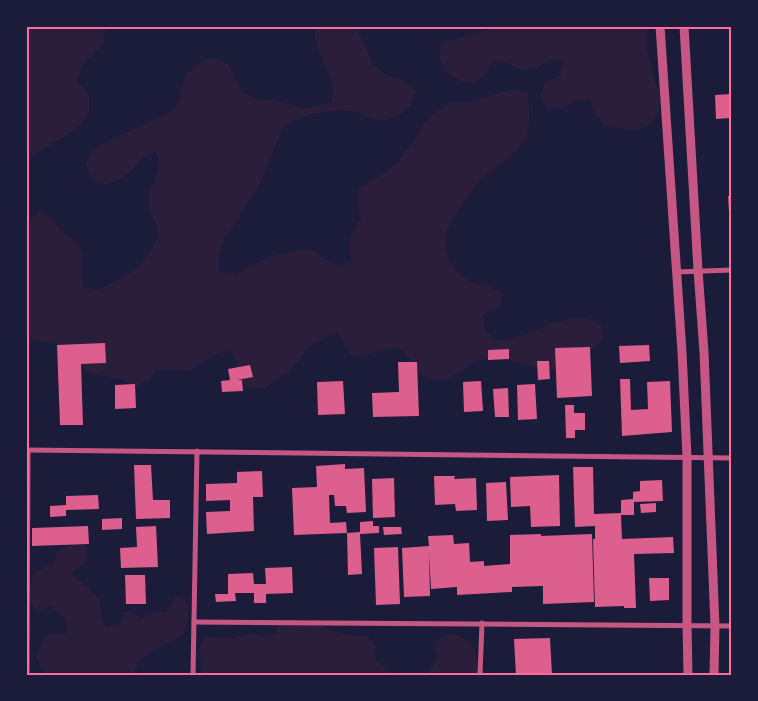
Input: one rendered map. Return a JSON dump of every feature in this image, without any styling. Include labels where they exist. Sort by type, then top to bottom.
[{"type":"street","points":[[660,26],[682,352],[687,457],[688,675]]},
{"type":"street","points":[[684,26],[709,458],[715,626],[714,675]]},
{"type":"street","points":[[676,272],[732,270]]},
{"type":"street","points":[[27,675],[27,450],[732,458]]},
{"type":"street","points":[[193,675],[197,451]]},
{"type":"street","points":[[194,622],[732,626]]},
{"type":"street","points":[[480,675],[482,623]]},
{"type":"shaded area","points":[[26,26],[106,26],[103,44],[82,66],[77,81],[89,95],[89,113],[80,126],[36,154],[26,157]]},
{"type":"shaded area","points":[[354,26],[362,38],[374,66],[387,75],[403,80],[416,90],[411,106],[399,115],[386,121],[370,118],[357,112],[342,110],[311,114],[296,119],[283,127],[259,186],[224,240],[219,255],[219,271],[235,275],[271,257],[311,249],[337,266],[352,262],[351,238],[361,218],[357,203],[359,187],[386,172],[398,162],[424,123],[435,112],[449,103],[465,103],[510,90],[527,91],[529,122],[527,137],[506,160],[480,180],[470,193],[452,220],[446,233],[445,248],[450,263],[460,275],[474,283],[489,286],[502,293],[499,308],[483,314],[485,329],[495,341],[511,340],[555,322],[586,318],[602,325],[603,340],[578,360],[564,367],[550,370],[502,358],[488,358],[472,363],[460,373],[446,379],[431,379],[417,373],[410,359],[399,348],[353,358],[337,332],[309,347],[289,372],[263,389],[247,388],[237,376],[237,361],[229,349],[189,371],[158,369],[148,381],[134,387],[121,379],[91,374],[77,362],[67,349],[53,343],[26,339],[26,223],[40,211],[53,219],[62,232],[75,242],[83,255],[81,270],[84,287],[99,290],[128,274],[141,264],[158,238],[155,222],[149,209],[148,193],[155,180],[159,165],[156,151],[143,158],[121,179],[106,185],[91,179],[85,164],[92,151],[106,142],[164,117],[178,104],[187,74],[199,63],[214,57],[228,64],[243,93],[256,99],[271,99],[302,108],[318,106],[332,101],[333,85],[315,41],[315,27]]},
{"type":"shaded area","points":[[495,26],[648,26],[647,48],[654,79],[660,94],[659,110],[651,124],[637,130],[605,126],[595,114],[590,100],[576,100],[563,108],[548,109],[540,96],[545,82],[560,76],[564,61],[550,60],[537,68],[521,70],[507,63],[493,60],[486,74],[474,83],[460,81],[447,72],[439,59],[441,43],[475,34]]},
{"type":"shaded area","points":[[85,543],[88,549],[85,562],[72,574],[100,600],[101,618],[103,624],[108,627],[121,624],[124,612],[130,611],[141,618],[153,612],[165,613],[175,597],[181,597],[186,602],[188,621],[183,634],[155,649],[140,660],[132,675],[46,675],[36,658],[47,635],[53,633],[66,634],[68,628],[65,617],[51,607],[49,606],[39,612],[34,608],[28,597],[32,579],[40,569],[53,564],[56,552],[73,544]]},
{"type":"shaded area","points":[[280,620],[318,623],[342,633],[368,637],[376,647],[375,660],[393,675],[203,675],[199,648],[204,637],[230,639],[251,633],[264,636],[275,633]]},
{"type":"shaded area","points":[[454,634],[467,641],[474,649],[478,675],[426,675],[437,660],[434,648],[441,637]]},
{"type":"building","points":[[732,94],[732,118],[716,119],[715,95]]},
{"type":"building","points":[[729,162],[732,162],[732,179],[729,179]]},
{"type":"building","points":[[728,196],[732,196],[732,212],[729,212]]},
{"type":"building","points":[[105,343],[106,363],[81,364],[83,425],[60,425],[57,345]]},
{"type":"building","points":[[649,345],[650,361],[620,363],[619,346]]},
{"type":"building","points":[[590,347],[592,396],[557,398],[555,348]]},
{"type":"building","points":[[509,349],[509,359],[488,360],[488,350]]},
{"type":"building","points":[[537,361],[549,361],[550,379],[538,380]]},
{"type":"building","points":[[398,362],[417,362],[419,416],[373,417],[372,393],[399,392]]},
{"type":"building","points":[[250,365],[253,377],[237,380],[242,380],[243,391],[222,392],[221,381],[230,380],[228,369]]},
{"type":"building","points":[[620,379],[630,379],[631,410],[648,409],[647,382],[670,381],[672,432],[622,436]]},
{"type":"building","points":[[343,381],[345,414],[318,415],[317,382]]},
{"type":"building","points":[[481,381],[483,411],[464,412],[463,382]]},
{"type":"building","points":[[135,384],[136,408],[115,409],[115,385]]},
{"type":"building","points":[[535,384],[537,419],[518,420],[517,385]]},
{"type":"building","points":[[508,388],[509,417],[495,417],[493,389]]},
{"type":"building","points":[[565,405],[574,405],[574,413],[585,413],[585,430],[575,430],[575,438],[566,438]]},
{"type":"building","points":[[345,464],[345,469],[364,468],[366,512],[347,513],[346,506],[335,506],[334,495],[329,495],[330,523],[346,522],[347,533],[294,535],[292,488],[317,487],[316,466]]},
{"type":"building","points":[[134,465],[151,465],[153,500],[170,500],[170,518],[136,519]]},
{"type":"building","points":[[573,467],[593,467],[594,514],[621,513],[621,500],[633,499],[633,492],[640,491],[640,481],[662,480],[663,501],[634,502],[634,515],[621,515],[622,539],[673,537],[674,553],[634,554],[636,608],[624,608],[624,606],[595,607],[593,539],[595,539],[595,526],[575,527]]},
{"type":"building","points":[[262,471],[263,497],[253,497],[254,531],[207,534],[206,512],[230,511],[230,500],[206,501],[206,484],[237,483],[237,472]]},
{"type":"building","points":[[559,475],[560,526],[531,527],[530,506],[511,507],[510,477]]},
{"type":"building","points":[[434,476],[455,476],[454,479],[476,478],[477,510],[456,511],[455,504],[435,505]]},
{"type":"building","points":[[394,478],[395,517],[373,518],[372,479]]},
{"type":"building","points":[[506,482],[508,520],[487,521],[486,483]]},
{"type":"building","points":[[98,495],[99,509],[66,510],[66,516],[50,517],[50,506],[66,505],[66,496]]},
{"type":"building","points":[[656,503],[656,512],[641,513],[640,504]]},
{"type":"building","points":[[122,518],[122,529],[102,530],[102,519]]},
{"type":"building","points":[[373,521],[373,526],[379,526],[379,533],[360,534],[362,574],[348,575],[347,533],[360,532],[360,522]]},
{"type":"building","points":[[88,526],[89,544],[32,546],[32,528]]},
{"type":"building","points":[[156,526],[158,567],[121,568],[120,548],[137,547],[136,527]]},
{"type":"building","points":[[383,527],[401,527],[402,534],[384,535]]},
{"type":"building","points":[[541,534],[541,536],[592,534],[594,602],[543,604],[543,586],[512,587],[512,592],[457,595],[457,587],[431,589],[429,552],[430,596],[404,597],[402,548],[429,546],[428,536],[453,535],[454,544],[469,543],[470,562],[484,561],[484,566],[510,564],[510,535]]},
{"type":"building","points":[[398,547],[400,604],[376,605],[374,548]]},
{"type":"building","points":[[292,567],[293,593],[266,594],[266,603],[254,603],[254,593],[235,593],[236,601],[216,602],[215,594],[228,594],[228,574],[253,573],[254,584],[266,584],[265,568]]},
{"type":"building","points":[[125,575],[145,575],[146,604],[126,604]]},
{"type":"building","points":[[649,578],[669,578],[669,600],[650,601]]},
{"type":"building","points":[[550,638],[552,675],[516,675],[514,639]]}]
